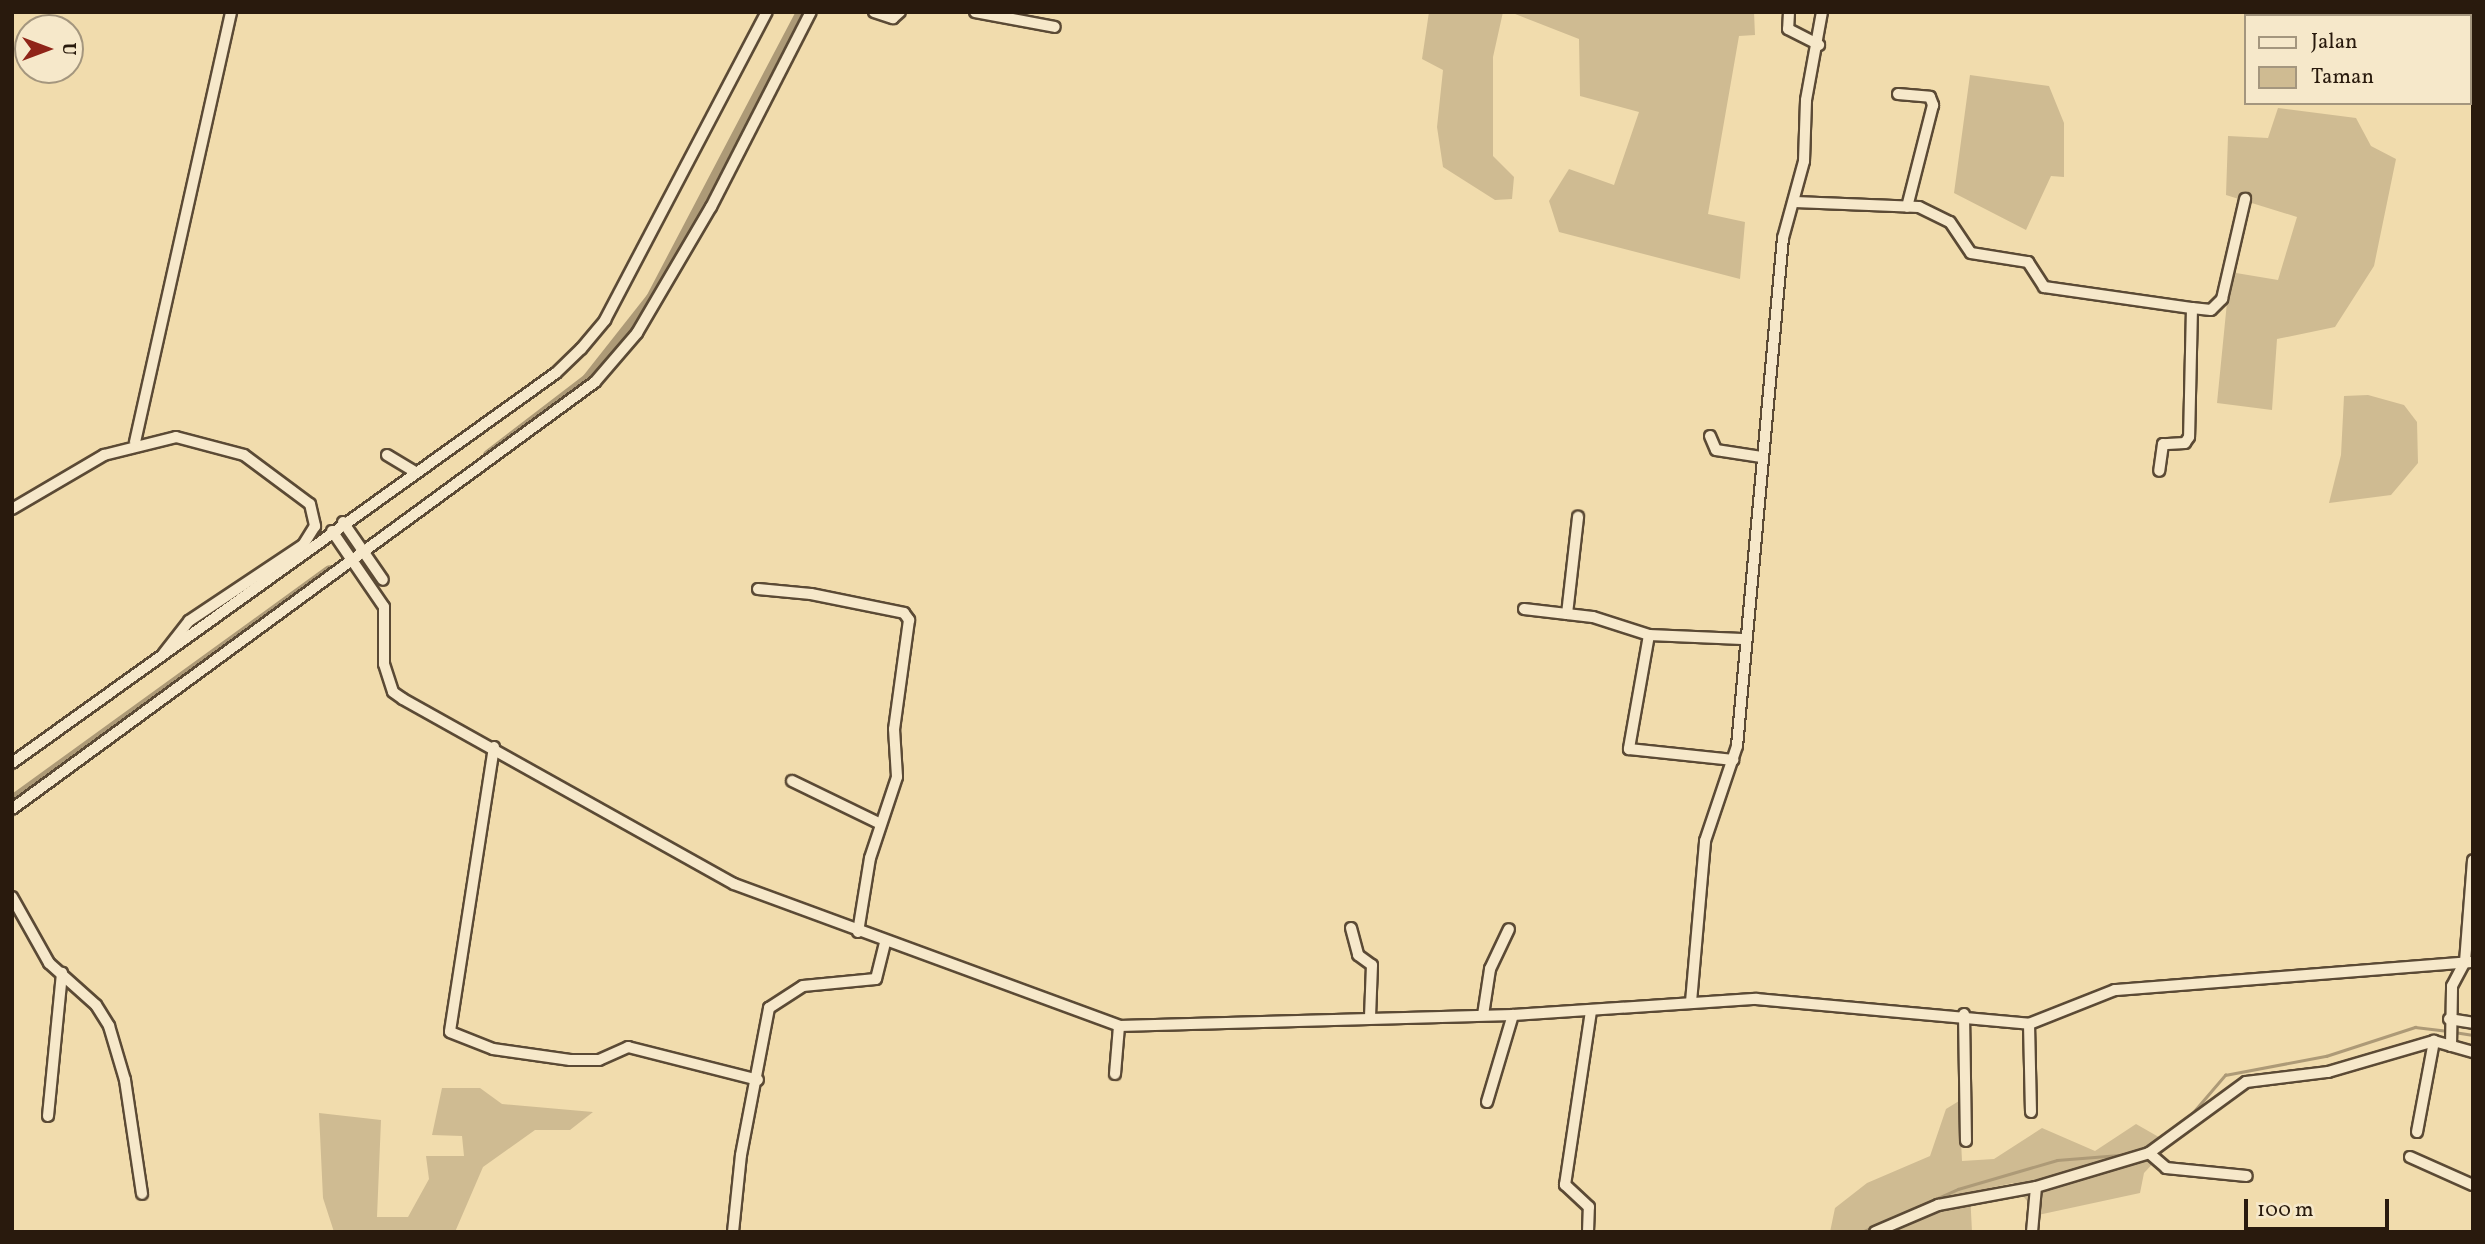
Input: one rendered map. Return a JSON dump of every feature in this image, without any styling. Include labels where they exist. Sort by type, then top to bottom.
[{"type":"street","points":[[135,442],[231,12]]},
{"type":"street","points":[[12,763],[214,617],[335,535],[415,472],[556,373],[606,320],[767,12]]},
{"type":"street","points":[[12,809],[363,549],[547,420],[617,360],[711,207],[811,12]]},
{"type":"street","points":[[874,12],[893,18],[900,12]]},
{"type":"street","points":[[975,12],[1055,27]]},
{"type":"street","points":[[1788,12],[1788,29],[1819,45]]},
{"type":"street","points":[[1691,1002],[1705,841],[1733,760],[1742,639],[1783,238],[1795,202],[1822,12]]},
{"type":"street","points":[[1898,94],[1930,97],[1933,105],[1907,207]]},
{"type":"street","points":[[1795,202],[1907,207],[1950,222],[1971,253],[2028,262],[2044,287],[2211,310],[2222,299],[2245,199]]},
{"type":"street","points":[[2159,471],[2163,444],[2188,442],[2192,308]]},
{"type":"street","points":[[12,509],[135,442],[176,436],[227,448],[314,509],[313,532],[303,545],[207,607],[176,631],[164,654]]},
{"type":"street","points":[[1710,436],[1716,450],[1761,457]]},
{"type":"street","points":[[387,454],[415,472]]},
{"type":"street","points":[[1567,614],[1578,517]]},
{"type":"street","points":[[346,525],[383,580]]},
{"type":"street","points":[[335,535],[353,557],[384,607],[384,664],[393,692],[734,884],[885,944],[1119,1027],[1370,1017],[1513,1015],[1691,1002],[1772,1000],[1964,1014],[2029,1024],[2115,990],[2469,962]]},
{"type":"street","points":[[758,589],[908,616],[894,729],[897,777],[879,823],[858,932]]},
{"type":"street","points":[[207,607],[214,617]]},
{"type":"street","points":[[1524,609],[1567,614],[1649,635],[1742,639]]},
{"type":"street","points":[[1649,635],[1629,749],[1733,760]]},
{"type":"street","points":[[494,747],[450,1032],[493,1049],[570,1060],[599,1060],[628,1047],[758,1080]]},
{"type":"street","points":[[792,781],[879,823]]},
{"type":"street","points":[[2450,1043],[2452,986],[2469,962],[2473,860]]},
{"type":"street","points":[[12,897],[49,963],[62,973],[109,1026],[125,1080],[142,1194]]},
{"type":"street","points":[[1351,928],[1358,956],[1373,965],[1370,1017]]},
{"type":"street","points":[[1483,1015],[1490,969],[1509,929]]},
{"type":"street","points":[[733,1232],[741,1155],[758,1080],[769,1008],[803,986],[876,979],[885,944]]},
{"type":"street","points":[[48,1116],[62,973]]},
{"type":"street","points":[[1588,1232],[1589,1208],[1566,1185],[1591,1010]]},
{"type":"street","points":[[1964,1014],[1966,1141]]},
{"type":"street","points":[[1487,1102],[1513,1015]]},
{"type":"street","points":[[2449,1021],[2473,1024]]},
{"type":"street","points":[[2029,1024],[2031,1112]]},
{"type":"street","points":[[1115,1074],[1119,1027]]},
{"type":"street","points":[[2417,1132],[2434,1041]]},
{"type":"street","points":[[1875,1232],[1937,1205],[2036,1186],[2149,1153],[2246,1082],[2328,1072],[2434,1041],[2450,1043],[2473,1052]]},
{"type":"street","points":[[2149,1153],[2166,1168],[2247,1176]]},
{"type":"street","points":[[2410,1157],[2473,1185]]},
{"type":"street","points":[[2032,1232],[2036,1186]]},
{"type":"green space","points":[[1429,12],[1503,12],[1493,57],[1493,156],[1514,177],[1512,199],[1495,200],[1443,167],[1437,127],[1443,70],[1422,59]]},
{"type":"green space","points":[[1510,12],[1754,12],[1755,35],[1739,36],[1708,214],[1745,222],[1740,279],[1559,232],[1549,201],[1569,169],[1614,185],[1639,112],[1580,96],[1579,39]]},
{"type":"green space","points":[[1970,75],[2049,86],[2064,123],[2064,177],[2051,176],[2026,230],[1954,193]]},
{"type":"green space","points":[[2278,108],[2356,118],[2371,146],[2396,159],[2374,266],[2335,327],[2277,339],[2272,410],[2217,403],[2230,272],[2278,280],[2297,217],[2226,195],[2228,136],[2268,138]]},
{"type":"green space","points":[[2368,395],[2404,405],[2417,422],[2418,463],[2391,495],[2329,503],[2341,455],[2344,396]]},
{"type":"green space","points":[[442,1088],[480,1088],[502,1104],[593,1112],[570,1130],[535,1130],[483,1167],[455,1232],[334,1232],[323,1198],[319,1113],[381,1120],[377,1217],[408,1217],[429,1179],[426,1156],[464,1156],[462,1136],[432,1135]]},
{"type":"green space","points":[[1959,1101],[1962,1161],[1994,1159],[2042,1128],[2095,1151],[2136,1124],[2171,1144],[2144,1173],[2140,1193],[2038,1215],[2013,1183],[1970,1192],[1972,1232],[1830,1232],[1835,1208],[1867,1183],[1930,1156],[1946,1109]]},
{"type":"waterway","points":[[488,455],[587,379],[651,298],[801,12]]},
{"type":"waterway","points":[[12,800],[330,570]]},
{"type":"waterway","points":[[2183,1124],[2225,1075],[2326,1056],[2415,1027],[2448,1031]]},
{"type":"waterway","points":[[2454,1032],[2473,1035]]},
{"type":"waterway","points":[[1862,1232],[1958,1189],[2057,1160],[2132,1154]]}]
